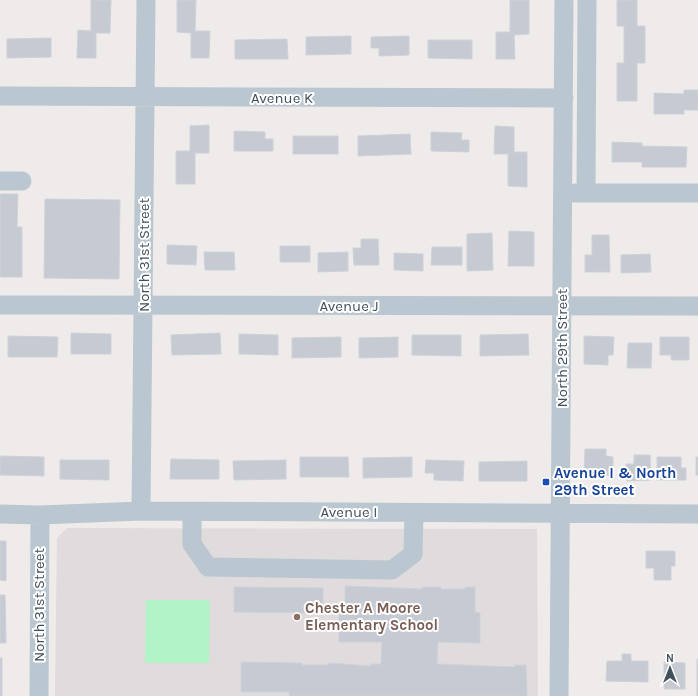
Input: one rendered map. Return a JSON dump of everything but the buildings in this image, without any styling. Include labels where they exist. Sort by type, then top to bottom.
[{"type":"street","name":"North 31st Street","points":[[141,511],[146,0]]},
{"type":"street","name":"North 29th Street","points":[[559,696],[564,0]]},
{"type":"street","points":[[586,193],[587,0]]},
{"type":"street","name":"Avenue K","points":[[0,96],[145,98],[564,98]]},
{"type":"street","points":[[0,181],[22,181]]},
{"type":"street","points":[[563,193],[698,193]]},
{"type":"street","name":"Avenue J","points":[[0,305],[698,306]]},
{"type":"street","name":"Avenue I","points":[[0,514],[40,515],[141,511],[698,514]]},
{"type":"street","points":[[192,512],[192,544],[208,567],[392,570],[413,554],[414,513]]},
{"type":"street","name":"North 31st Street","points":[[39,696],[40,515]]},
{"type":"shaded area","name":"Chester A Moore Elementary School","points":[[67,528],[537,529],[538,696],[55,696],[57,538]]},
{"type":"green space","points":[[146,600],[210,600],[209,663],[145,663]]},
{"type":"place","name":"Avenue I & North 29th Street","points":[[546,482]]},
{"type":"place","name":"Chester A Moore Elementary School","points":[[297,617]]}]
